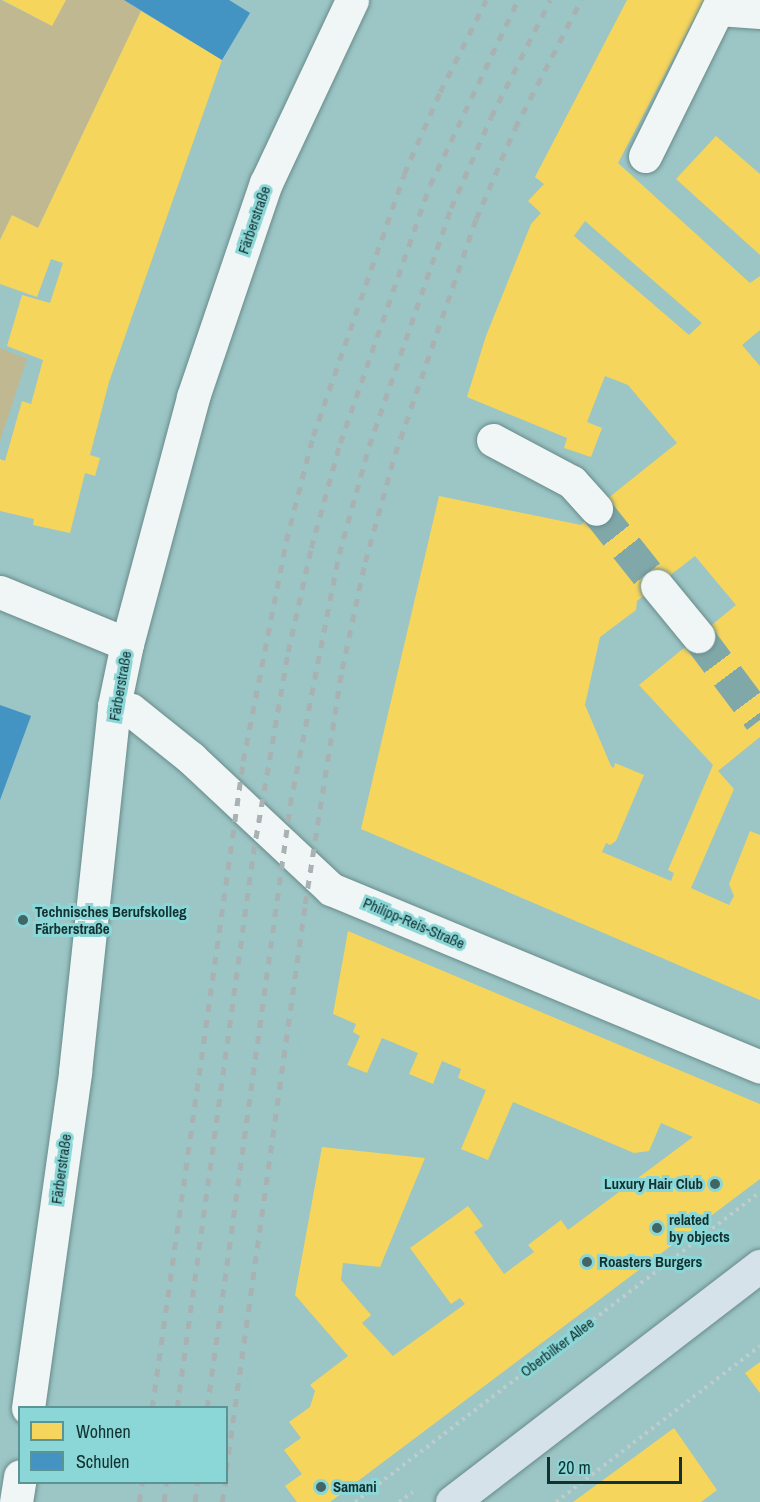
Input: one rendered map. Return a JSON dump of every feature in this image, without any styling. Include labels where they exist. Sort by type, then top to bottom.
[{"type":"main road","points":[[452,1502],[760,1266]]},
{"type":"street","name":"Färberstraße","points":[[28,1406],[75,1072],[114,706],[127,644],[193,397],[266,183],[352,0]]},
{"type":"street","points":[[645,156],[720,5],[760,12]]},
{"type":"street","points":[[493,440],[572,482],[596,509]]},
{"type":"street","points":[[657,586],[698,636]]},
{"type":"street","points":[[0,592],[127,644]]},
{"type":"street","name":"Philipp-Reis-Straße","points":[[114,706],[131,710],[191,758],[331,889],[760,1067]]},
{"type":"street","points":[[16,1502],[19,1484]]},
{"type":"path","name":"Oberbilker Allee","points":[[355,1502],[760,1192]]},
{"type":"path","points":[[556,1502],[760,1346]]},
{"type":"shaded area","points":[[0,0],[52,26],[66,0],[124,0],[141,11],[38,228],[12,215],[0,240]]},
{"type":"shaded area","points":[[0,348],[27,359],[0,441]]},
{"type":"building: Wohnen","points":[[2,0],[66,0],[52,26]]},
{"type":"building: Wohnen","points":[[627,0],[704,0],[618,163],[750,283],[760,276],[760,330],[742,345],[760,366],[760,737],[718,771],[734,789],[691,888],[729,905],[734,896],[729,884],[750,831],[760,835],[760,1000],[361,829],[439,496],[581,525],[607,499],[677,443],[628,385],[605,376],[587,422],[602,428],[591,457],[564,448],[567,438],[467,397],[486,336],[531,224],[541,213],[528,201],[544,184],[535,177]],"holes":[[[585,221],[702,323],[689,335],[574,236]],[[695,556],[736,605],[639,685],[713,765],[668,870],[674,873],[671,881],[602,852],[606,843],[610,845],[616,841],[644,775],[615,763],[614,768],[611,766],[585,705],[600,637],[636,610],[637,601]]]},
{"type":"building: Wohnen","points":[[141,11],[222,60],[109,382],[90,455],[100,458],[95,476],[85,473],[70,533],[33,525],[34,519],[0,511],[0,459],[5,461],[22,401],[31,404],[43,360],[7,346],[22,295],[50,303],[63,263],[51,259],[37,297],[0,284],[0,240],[12,215],[38,228]]},
{"type":"building: Wohnen","points":[[716,136],[760,174],[760,255],[676,179]]},
{"type":"building: Wohnen","points":[[348,931],[760,1104],[760,1179],[330,1502],[297,1502],[285,1486],[302,1474],[284,1450],[301,1438],[289,1422],[310,1407],[315,1391],[310,1385],[348,1356],[295,1295],[322,1147],[425,1158],[380,1267],[343,1263],[341,1280],[371,1315],[362,1323],[393,1356],[465,1304],[460,1298],[451,1304],[410,1248],[468,1206],[483,1226],[474,1232],[504,1274],[534,1252],[528,1245],[561,1220],[568,1230],[693,1137],[661,1123],[649,1151],[634,1153],[513,1102],[488,1160],[461,1149],[486,1090],[458,1078],[461,1069],[442,1061],[433,1084],[409,1074],[418,1053],[382,1038],[367,1073],[347,1065],[360,1036],[353,1032],[356,1024],[333,1014]]},
{"type":"building: Wohnen","points":[[760,1362],[760,1393],[745,1373]]},
{"type":"building: Wohnen","points":[[674,1428],[717,1490],[701,1502],[573,1502]]},
{"type":"building: Schulen","points":[[124,0],[229,0],[250,13],[222,60]]},
{"type":"building: Schulen","points":[[0,705],[31,716],[0,800]]},
{"type":"tunnel","points":[[596,509],[657,586]]},
{"type":"tunnel","points":[[698,636],[760,719]]},
{"type":"railway","points":[[152,1406],[243,761],[286,541],[313,436],[404,174],[440,92],[486,0]]},
{"type":"railway","points":[[177,1406],[253,854],[288,652],[311,548],[340,443],[430,185],[518,0]]},
{"type":"railway","points":[[207,1406],[290,805],[339,554],[369,446],[451,208],[491,117],[550,0]]},
{"type":"railway","points":[[228,1456],[305,904],[342,669],[365,562],[395,454],[476,219],[515,128],[581,0]]},
{"type":"railway","points":[[139,1502],[142,1484]]},
{"type":"railway","points":[[164,1502],[166,1484]]},
{"type":"railway","points":[[195,1502],[197,1484]]},
{"type":"railway","points":[[222,1502],[225,1484]]},
{"type":"place","name":"Technisches Berufskolleg Färberstraße","points":[[23,920]]},
{"type":"place","name":"Luxury Hair Club","points":[[715,1184]]},
{"type":"place","name":"related by objects","points":[[657,1228]]},
{"type":"place","name":"Roasters Burgers","points":[[587,1262]]},
{"type":"place","name":"Samani","points":[[321,1487]]}]
